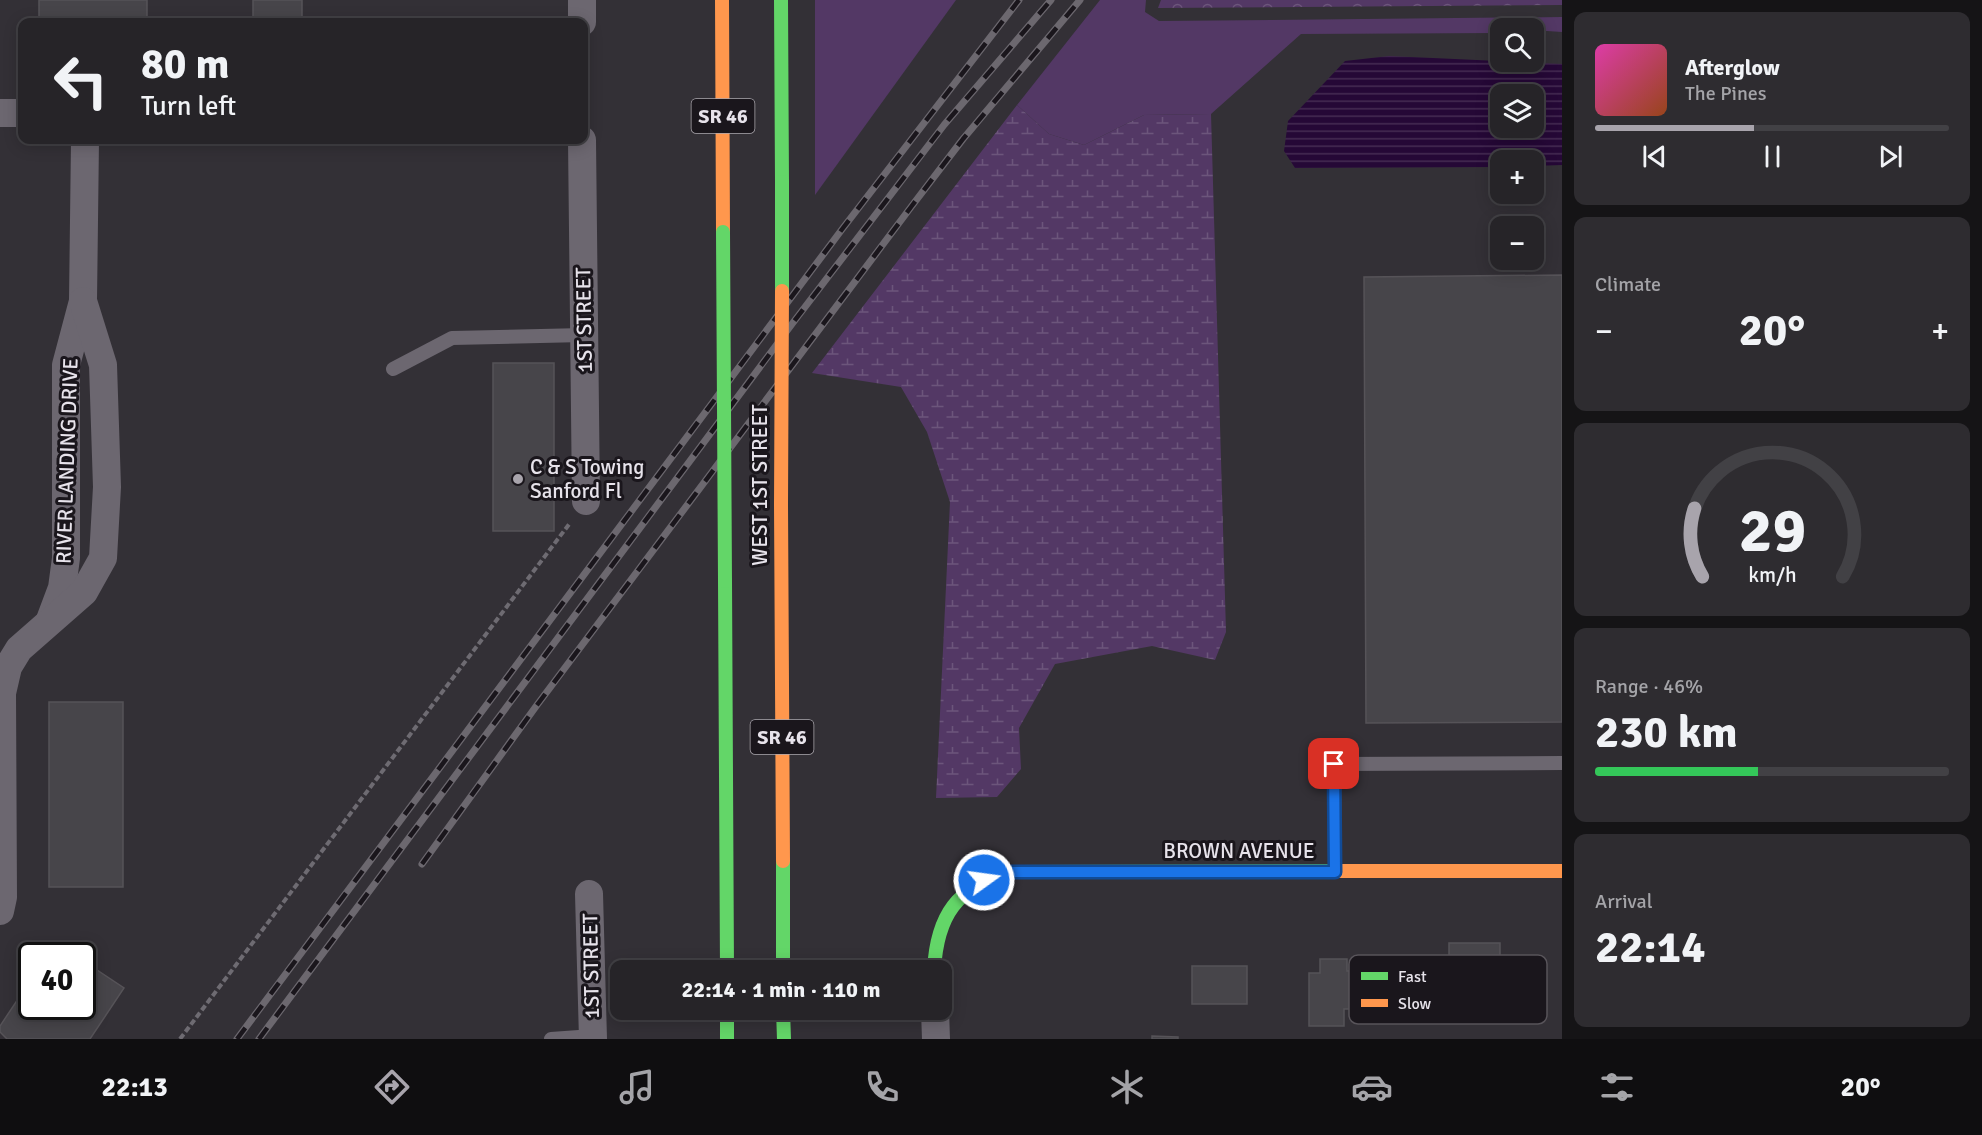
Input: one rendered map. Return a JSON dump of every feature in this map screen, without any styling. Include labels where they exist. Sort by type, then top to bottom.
[{"type":"main road","name":"WEST 1ST STREET","points":[[722,0],[727,960]]},
{"type":"main road","name":"WEST 1ST STREET","points":[[781,0],[783,960]]},
{"type":"main road","name":"BROWN AVENUE","points":[[936,960],[942,929],[958,897],[984,880],[1010,872],[1562,871]]},
{"type":"main road","points":[[727,1020],[727,1039]]},
{"type":"main road","points":[[783,1020],[784,1039]]},
{"type":"street","points":[[582,0],[582,18]]},
{"type":"street","points":[[0,113],[18,113]]},
{"type":"street","name":"RIVER LANDING DRIVE","points":[[50,620],[62,588],[66,558],[66,365],[83,301],[86,144]]},
{"type":"street","name":"1ST STREET","points":[[582,144],[586,501]]},
{"type":"street","name":"RIVER LANDING DRIVE","points":[[0,911],[3,897],[2,693],[8,667],[19,649],[84,592],[103,558],[107,487],[103,365],[83,301]]},
{"type":"street","points":[[65,488],[107,487]]},
{"type":"street","name":"1ST STREET","points":[[589,894],[593,1037]]},
{"type":"street","points":[[935,1020],[936,1039]]},
{"type":"lane","points":[[393,369],[452,338],[584,335]]},
{"type":"lane","points":[[1335,872],[1334,764],[1562,763]]},
{"type":"lane","points":[[551,1039],[593,1037]]},
{"type":"path","points":[[180,1039],[586,501]]},
{"type":"green space","points":[[815,0],[956,0],[815,195]]},
{"type":"green space","points":[[1100,0],[1146,0],[1145,12],[1159,21],[1562,17],[1562,32],[1544,31],[1544,18],[1490,18],[1490,33],[1301,34],[1211,114],[1144,115],[1084,145],[1049,134],[1017,105]]},
{"type":"green space","points":[[1161,0],[1562,0],[1562,5],[1158,8]]},
{"type":"green space","points":[[1017,105],[1049,134],[1084,145],[1144,115],[1211,114],[1226,632],[1215,660],[1152,646],[1055,664],[1019,728],[1021,769],[997,797],[936,798],[950,502],[927,432],[901,387],[812,373]]},
{"type":"shaded area","points":[[1389,56],[1490,61],[1490,72],[1544,72],[1544,63],[1562,64],[1562,165],[1544,166],[1544,150],[1490,150],[1490,167],[1295,168],[1284,151],[1288,121],[1345,61]]},
{"type":"building","points":[[39,0],[147,0],[147,18],[39,18]]},
{"type":"building","points":[[253,0],[302,0],[302,18],[253,18]]},
{"type":"building","points":[[1562,275],[1562,722],[1366,723],[1364,277]]},
{"type":"building","points":[[493,363],[554,363],[554,531],[493,531]]},
{"type":"building","points":[[49,702],[123,702],[123,887],[49,887]]},
{"type":"building","points":[[1449,943],[1500,943],[1500,955],[1449,955]]},
{"type":"building","points":[[1320,959],[1347,959],[1349,1009],[1344,1009],[1344,1026],[1309,1026],[1309,973],[1320,973]]},
{"type":"building","points":[[1192,966],[1247,966],[1247,1004],[1192,1004]]},
{"type":"building","points":[[96,969],[124,988],[90,1039],[7,1039],[0,1032],[0,1026],[18,999],[18,1020],[96,1020]]},
{"type":"building","points":[[1152,1036],[1178,1037],[1178,1039],[1152,1039]]},
{"type":"railway","points":[[237,1039],[843,228],[1019,0]]},
{"type":"railway","points":[[259,1039],[792,324],[944,125],[1051,0]]},
{"type":"railway","points":[[422,864],[537,705],[911,207],[963,139],[1080,0]]},
{"type":"traffic: fast","points":[[781,0],[782,182]]},
{"type":"traffic: fast","points":[[782,182],[782,291]]},
{"type":"traffic: fast","points":[[723,232],[725,581]]},
{"type":"traffic: fast","points":[[725,581],[727,960]]},
{"type":"traffic: fast","points":[[783,861],[783,960]]},
{"type":"traffic: fast","points":[[935,960],[940,934],[953,906],[976,886],[1010,872],[1339,871]]},
{"type":"traffic: fast","points":[[727,1020],[727,1039]]},
{"type":"traffic: fast","points":[[783,1020],[784,1039]]},
{"type":"traffic: slow","points":[[722,0],[723,232]]},
{"type":"traffic: slow","points":[[781,504],[782,291]]},
{"type":"traffic: slow","points":[[781,504],[783,861]]},
{"type":"traffic: slow","points":[[1339,871],[1562,871]]},
{"type":"place","name":"C & S Towing Sanford Fl","points":[[518,479]]},
{"type":"route","points":[[984,880],[1010,872],[1335,872],[1334,764]]}]
